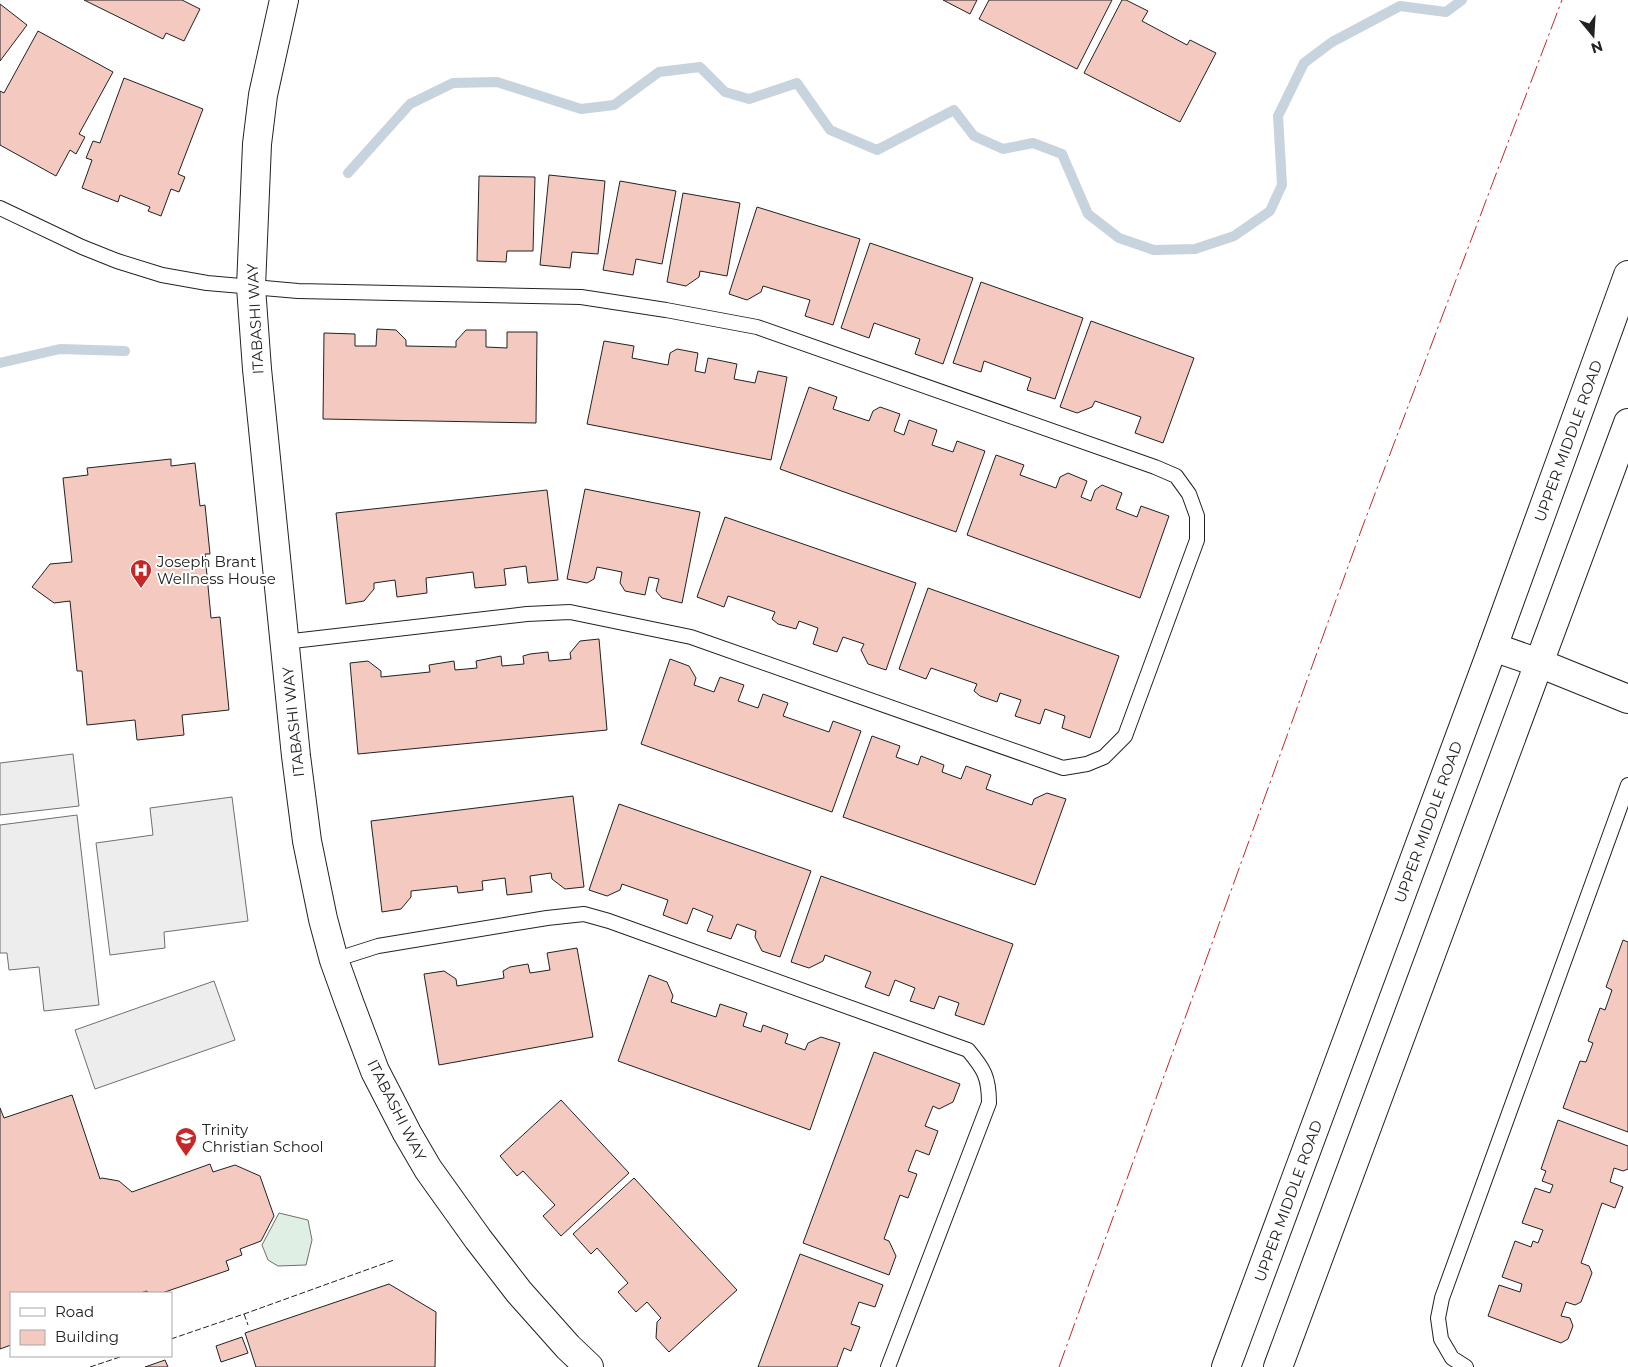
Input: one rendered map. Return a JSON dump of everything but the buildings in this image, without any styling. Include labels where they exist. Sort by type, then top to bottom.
[{"type":"main road","name":"ITABASHI WAY","points":[[284,0],[263,95],[257,144],[251,287],[257,369],[296,756],[307,841],[321,911],[334,960],[375,1071],[428,1169],[519,1292],[568,1348],[589,1367]]},
{"type":"main road","name":"UPPER MIDDLE ROAD","points":[[1226,1367],[1493,647],[1628,275]]},
{"type":"main road","points":[[1278,1367],[1628,423]]},
{"type":"main road","points":[[1493,647],[1539,663],[1628,699]]},
{"type":"lane","points":[[0,208],[82,247],[117,261],[162,275],[213,284],[298,291],[581,297],[666,310],[757,328],[1155,467],[1176,476],[1189,494],[1197,516],[1197,540],[1125,736],[1104,756],[1086,764],[1063,768],[691,638],[570,612],[527,614],[284,642]]},
{"type":"lane","points":[[1466,1367],[1452,1358],[1441,1339],[1438,1318],[1442,1298],[1628,785]]},
{"type":"lane","points":[[334,960],[378,946],[547,918],[584,914],[609,921],[968,1050],[982,1068],[989,1087],[989,1103],[888,1367]]},
{"type":"green space","points":[[279,1213],[308,1220],[312,1240],[306,1265],[278,1266],[268,1260],[262,1245]]},
{"type":"shaded area","points":[[73,754],[79,806],[0,815],[0,763]]},
{"type":"shaded area","points":[[232,797],[248,921],[164,932],[165,948],[110,955],[96,843],[153,835],[150,808]]},
{"type":"shaded area","points":[[77,815],[99,1005],[44,1011],[39,967],[9,970],[7,953],[0,953],[0,825]]},
{"type":"shaded area","points":[[214,981],[235,1040],[95,1089],[75,1030]]},
{"type":"waterway","points":[[348,173],[410,104],[453,83],[497,82],[581,109],[614,105],[659,72],[700,67],[725,92],[749,99],[797,83],[830,130],[877,150],[954,110],[974,136],[1003,149],[1033,143],[1062,154],[1088,214],[1119,238],[1154,250],[1195,249],[1234,236],[1270,211],[1282,185],[1278,116],[1304,63],[1332,42],[1400,6],[1446,12],[1462,0]]},
{"type":"waterway","points":[[0,363],[60,349],[125,351]]},
{"type":"fence","points":[[172,1339],[394,1260]]},
{"type":"fence","points":[[244,1314],[248,1325]]},
{"type":"fence","points":[[90,1367],[120,1357]]},
{"type":"power","points":[[1059,1367],[1362,528],[1562,0]]},
{"type":"place","name":"Joseph Brant Wellness House","points":[[141,589]]},
{"type":"place","name":"Trinity Christian School","points":[[186,1157]]}]
